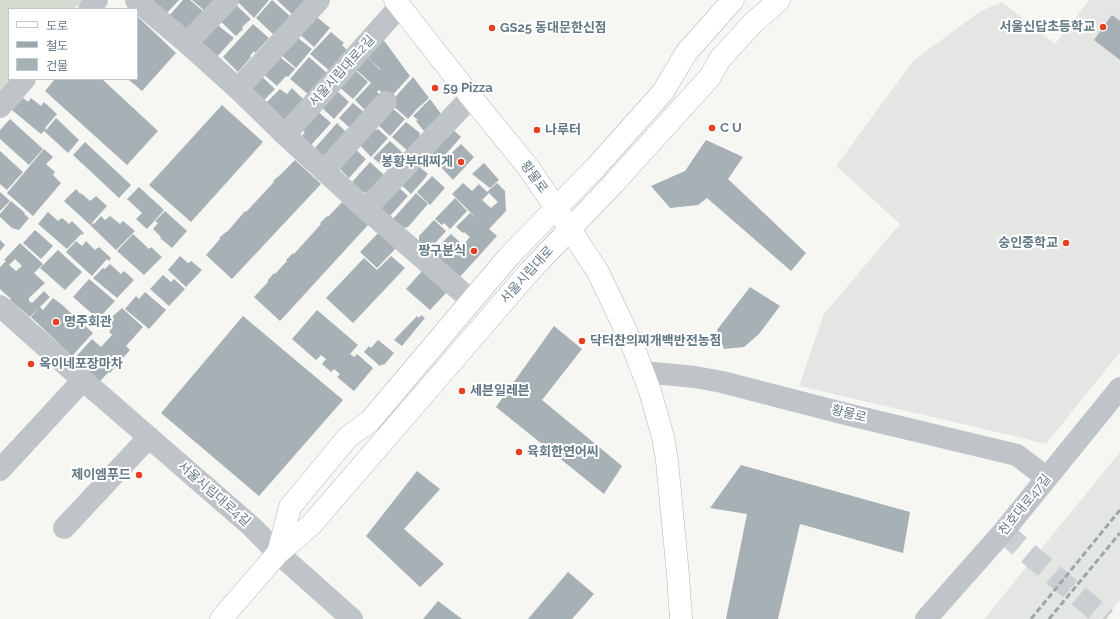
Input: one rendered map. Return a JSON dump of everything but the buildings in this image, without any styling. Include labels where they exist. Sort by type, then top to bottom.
[{"type":"main road","name":"서울시립대로","points":[[278,553],[290,507],[348,437],[370,420],[510,255],[596,167],[663,92],[686,54],[733,0]]},
{"type":"main road","name":"서울시립대로","points":[[220,619],[278,553],[311,525],[530,271],[614,183],[710,77],[720,59],[741,35],[779,0]]},
{"type":"main road","name":"황물로","points":[[398,3],[528,167],[598,272],[627,333],[650,391],[663,437],[667,461],[681,619]]},
{"type":"street","points":[[90,8],[98,0]]},
{"type":"street","points":[[136,0],[238,89],[285,136],[366,209],[472,301]]},
{"type":"street","points":[[187,43],[228,0]]},
{"type":"street","points":[[238,89],[319,0]]},
{"type":"street","name":"서울시립대로2길","points":[[285,136],[398,3]]},
{"type":"street","points":[[0,107],[24,80]]},
{"type":"street","points":[[366,209],[471,97]]},
{"type":"street","points":[[324,171],[386,102]]},
{"type":"street","name":"서울시립대로4길","points":[[0,306],[251,526],[278,553],[352,619]]},
{"type":"street","name":"황물로","points":[[643,372],[696,377],[722,382],[1016,455],[1046,478]]},
{"type":"street","points":[[0,470],[83,380]]},
{"type":"street","name":"천호대로47길","points":[[926,619],[1003,532],[1120,388]]},
{"type":"street","points":[[64,528],[149,437]]},
{"type":"shaded area","points":[[0,0],[83,0],[75,8],[8,8],[9,80],[0,90]]},
{"type":"shaded area","points":[[1089,0],[1120,0],[1120,352],[1046,444],[799,386],[824,314],[900,224],[836,166],[914,60],[981,11],[1002,2],[1055,44]]},
{"type":"shaded area","points":[[1120,452],[1120,600],[1104,619],[984,619]]},
{"type":"tunnel","points":[[1003,532],[1106,619]]},
{"type":"railway","points":[[1031,619],[1120,510]]},
{"type":"railway","points":[[1049,619],[1120,533]]},
{"type":"place","name":"서울신답초등학교","points":[[1103,27]]},
{"type":"place","name":"GS25 동대문한신점","points":[[492,28]]},
{"type":"place","name":"59 Pizza","points":[[435,88]]},
{"type":"place","name":"C U","points":[[712,128]]},
{"type":"place","name":"나루터","points":[[537,130]]},
{"type":"place","name":"봉황부대찌게","points":[[461,162]]},
{"type":"place","name":"숭인중학교","points":[[1066,243]]},
{"type":"place","name":"짱구분식","points":[[474,251]]},
{"type":"place","name":"명주회관","points":[[56,322]]},
{"type":"place","name":"닥터찬의찌개백반전농점","points":[[582,341]]},
{"type":"place","name":"옥이네포장마차","points":[[31,364]]},
{"type":"place","name":"세븐일레븐","points":[[462,391]]},
{"type":"place","name":"육회한연어씨","points":[[519,452]]},
{"type":"place","name":"제이엠푸드","points":[[139,475]]}]
